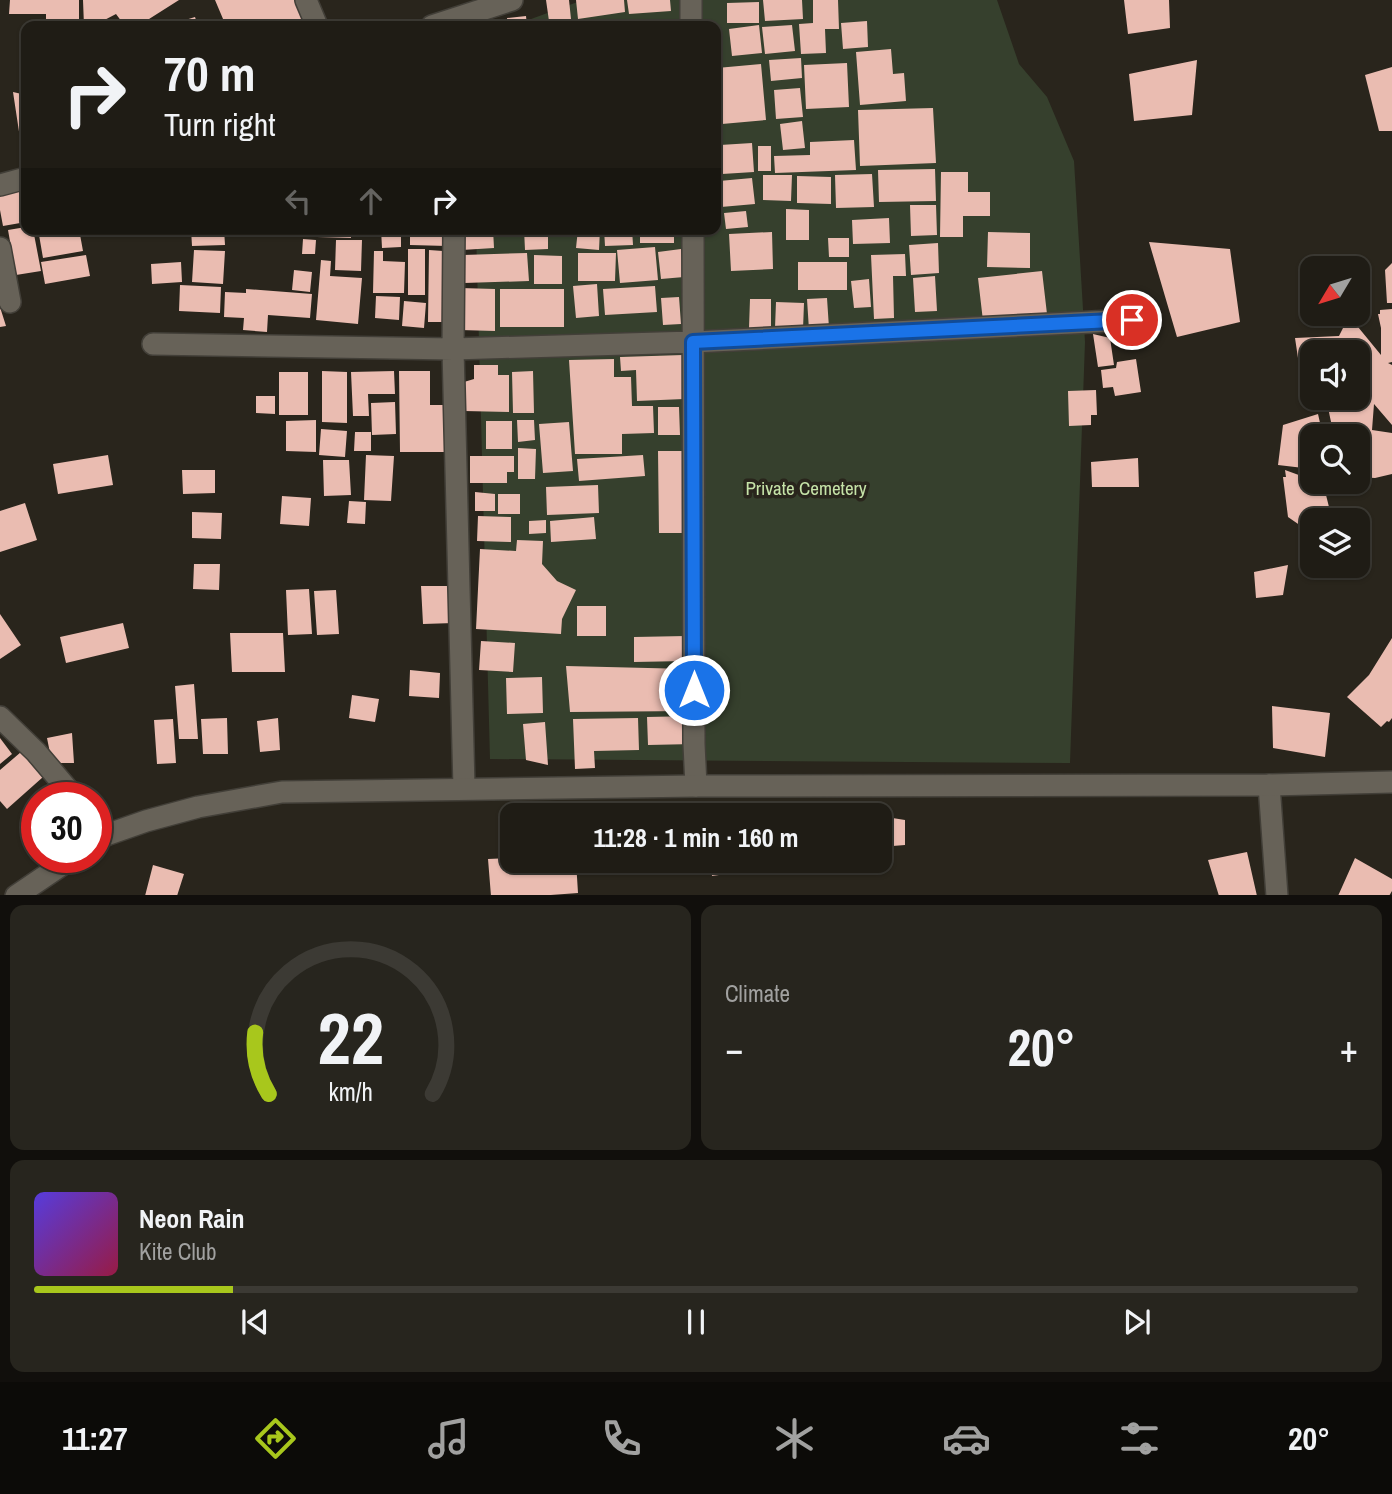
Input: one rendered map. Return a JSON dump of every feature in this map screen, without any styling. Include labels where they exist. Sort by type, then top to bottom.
[{"type":"street","points":[[306,0],[315,21]]},
{"type":"street","points":[[447,21],[512,0]]},
{"type":"street","points":[[691,0],[691,21]]},
{"type":"street","points":[[0,185],[21,179]]},
{"type":"street","points":[[454,235],[453,349],[464,788]]},
{"type":"street","points":[[692,235],[696,786]]},
{"type":"street","points":[[0,248],[10,302]]},
{"type":"street","points":[[153,344],[453,349],[693,342],[1132,320]]},
{"type":"street","points":[[0,717],[36,752],[61,782]]},
{"type":"street","points":[[112,830],[198,807],[282,792],[464,788],[1269,785],[1392,782]]},
{"type":"street","points":[[1269,785],[1277,895]]},
{"type":"street","points":[[16,895],[49,873]]},
{"type":"green space","name":"Private Cemetery","points":[[583,0],[997,0],[1019,64],[1047,97],[1074,161],[1085,342],[1070,763],[490,759],[476,235],[721,235],[721,21],[526,21]]},
{"type":"building","points":[[10,0],[79,0],[79,21],[46,21],[46,14],[9,14]]},
{"type":"building","points":[[83,0],[179,0],[146,21],[121,21],[116,14],[103,21],[84,21]]},
{"type":"building","points":[[215,0],[296,0],[306,21],[224,21]]},
{"type":"building","points":[[546,0],[569,0],[571,19],[549,21]]},
{"type":"building","points":[[576,0],[624,0],[625,12],[578,19]]},
{"type":"building","points":[[627,0],[670,0],[671,11],[629,14]]},
{"type":"building","points":[[763,0],[802,0],[803,19],[765,21]]},
{"type":"building","points":[[813,0],[838,0],[839,29],[825,29],[826,53],[801,54],[799,24],[813,23]]},
{"type":"building","points":[[1124,0],[1169,0],[1170,28],[1128,34]]},
{"type":"building","points":[[759,2],[759,23],[727,23],[727,3]]},
{"type":"building","points":[[526,16],[526,21],[507,21],[507,18]]},
{"type":"building","points":[[867,21],[868,47],[843,49],[841,23]]},
{"type":"building","points":[[759,25],[762,53],[732,56],[729,29]]},
{"type":"building","points":[[792,25],[795,51],[765,54],[762,27]]},
{"type":"building","points":[[891,49],[893,74],[904,73],[906,101],[860,105],[856,52]]},
{"type":"building","points":[[801,58],[802,78],[771,81],[769,60]]},
{"type":"building","points":[[1197,60],[1192,115],[1134,121],[1129,74]]},
{"type":"building","points":[[847,63],[849,107],[806,109],[804,65]]},
{"type":"building","points":[[761,64],[766,120],[722,124],[721,68]]},
{"type":"building","points":[[1392,67],[1392,131],[1379,131],[1365,75]]},
{"type":"building","points":[[800,88],[803,117],[776,119],[774,90]]},
{"type":"building","points":[[13,92],[21,94],[21,145]]},
{"type":"building","points":[[933,108],[936,163],[860,166],[858,110]]},
{"type":"building","points":[[802,121],[805,148],[783,150],[780,124]]},
{"type":"building","points":[[854,140],[856,170],[775,173],[774,156],[810,155],[810,142]]},
{"type":"building","points":[[752,143],[754,172],[722,174],[721,145]]},
{"type":"building","points":[[758,146],[771,146],[771,171],[758,171]]},
{"type":"building","points":[[935,169],[936,201],[879,202],[878,170]]},
{"type":"building","points":[[941,172],[968,172],[968,192],[990,192],[990,216],[963,216],[963,237],[940,237]]},
{"type":"building","points":[[872,174],[874,207],[836,208],[835,175]]},
{"type":"building","points":[[763,175],[792,175],[791,201],[763,200]]},
{"type":"building","points":[[797,176],[831,177],[831,204],[797,203]]},
{"type":"building","points":[[752,178],[755,204],[721,207],[721,181]]},
{"type":"building","points":[[21,190],[21,223],[3,226],[0,193]]},
{"type":"building","points":[[910,205],[936,205],[937,235],[911,236]]},
{"type":"building","points":[[786,209],[809,210],[809,240],[786,240]]},
{"type":"building","points":[[746,211],[748,227],[726,229],[724,213]]},
{"type":"building","points":[[889,218],[890,243],[853,244],[852,220]]},
{"type":"building","points":[[21,228],[21,235],[34,235],[41,271],[16,275],[8,230]]},
{"type":"building","points":[[772,232],[773,269],[731,271],[729,234]]},
{"type":"building","points":[[988,232],[1030,233],[1030,268],[987,267]]},
{"type":"building","points":[[39,235],[80,235],[83,251],[43,258]]},
{"type":"building","points":[[191,235],[224,235],[225,245],[192,246]]},
{"type":"building","points":[[317,235],[351,235],[351,238]]},
{"type":"building","points":[[381,235],[401,235],[401,247],[382,248]]},
{"type":"building","points":[[410,235],[448,235],[447,246],[410,245]]},
{"type":"building","points":[[461,235],[493,235],[494,248],[462,250]]},
{"type":"building","points":[[524,235],[548,235],[548,249],[525,250]]},
{"type":"building","points":[[577,235],[600,235],[599,250],[576,248]]},
{"type":"building","points":[[604,235],[632,235],[633,245],[605,246]]},
{"type":"building","points":[[640,235],[674,235],[674,243],[640,243]]},
{"type":"building","points":[[828,238],[849,238],[849,257],[829,257]]},
{"type":"building","points":[[303,239],[316,240],[315,254],[302,254]]},
{"type":"building","points":[[336,240],[362,240],[361,271],[335,270]]},
{"type":"building","points":[[1149,242],[1230,249],[1240,322],[1177,337]]},
{"type":"building","points":[[938,243],[939,273],[911,275],[909,245]]},
{"type":"building","points":[[655,247],[658,280],[620,283],[617,250]]},
{"type":"building","points":[[408,249],[425,249],[425,295],[408,295]]},
{"type":"building","points":[[681,249],[684,277],[661,279],[658,252]]},
{"type":"building","points":[[194,250],[225,251],[223,284],[192,282]]},
{"type":"building","points":[[429,250],[443,251],[442,322],[428,322]]},
{"type":"building","points":[[374,251],[383,251],[383,261],[405,262],[404,293],[373,293]]},
{"type":"building","points":[[527,253],[529,281],[464,283],[463,255]]},
{"type":"building","points":[[578,253],[616,253],[615,281],[578,281]]},
{"type":"building","points":[[905,254],[906,276],[893,276],[894,318],[874,319],[871,255]]},
{"type":"building","points":[[86,255],[90,276],[45,284],[41,262]]},
{"type":"building","points":[[534,255],[562,256],[562,284],[534,284]]},
{"type":"building","points":[[321,260],[331,261],[330,276],[362,278],[358,324],[316,320]]},
{"type":"building","points":[[181,262],[182,282],[152,284],[151,264]]},
{"type":"building","points":[[798,262],[847,262],[847,290],[798,290]]},
{"type":"building","points":[[1392,263],[1392,303],[1387,303],[1385,270]]},
{"type":"building","points":[[294,270],[312,272],[310,292],[292,290]]},
{"type":"building","points":[[1042,271],[1047,314],[983,321],[978,278]]},
{"type":"building","points":[[935,276],[937,311],[915,312],[913,278]]},
{"type":"building","points":[[869,279],[871,307],[854,308],[851,281]]},
{"type":"building","points":[[597,284],[599,316],[576,318],[573,286]]},
{"type":"building","points":[[180,285],[221,287],[220,313],[179,311]]},
{"type":"building","points":[[655,286],[657,312],[605,315],[603,289]]},
{"type":"building","points":[[460,288],[495,289],[495,331],[460,330]]},
{"type":"building","points":[[246,289],[312,294],[310,318],[268,315],[267,332],[243,330],[244,318],[224,317],[225,292],[246,293]]},
{"type":"building","points":[[500,289],[564,289],[564,327],[500,327]]},
{"type":"building","points":[[376,296],[400,297],[399,320],[375,318]]},
{"type":"building","points":[[679,297],[681,324],[663,325],[661,298]]},
{"type":"building","points":[[827,298],[829,328],[809,330],[807,299]]},
{"type":"building","points":[[750,299],[771,299],[771,329],[749,328]]},
{"type":"building","points":[[404,301],[426,303],[424,328],[402,326]]},
{"type":"building","points":[[776,302],[804,303],[803,329],[775,328]]},
{"type":"building","points":[[0,307],[6,326],[0,327]]},
{"type":"building","points":[[1392,309],[1392,362],[1388,363],[1392,365],[1392,425],[1374,404],[1372,430],[1392,433],[1392,474],[1375,478],[1370,478],[1370,424],[1331,424],[1328,410],[1370,410],[1370,342],[1381,355],[1380,310]]},
{"type":"building","points":[[1344,326],[1357,326],[1369,340],[1300,340],[1300,371],[1295,338],[1339,336]]},
{"type":"building","points":[[1093,334],[1110,338],[1114,365],[1098,367]]},
{"type":"building","points":[[683,355],[684,399],[637,401],[636,370],[621,371],[620,357]]},
{"type":"building","points":[[614,359],[614,377],[631,377],[632,406],[653,406],[654,433],[622,434],[622,454],[575,454],[569,360]]},
{"type":"building","points":[[1136,359],[1141,392],[1115,396],[1113,387],[1103,388],[1101,370],[1116,368],[1117,362]]},
{"type":"building","points":[[474,365],[498,365],[498,375],[509,375],[509,412],[464,411],[464,382],[474,379]]},
{"type":"building","points":[[322,371],[347,372],[347,423],[322,422]]},
{"type":"building","points":[[394,371],[395,394],[368,394],[369,416],[353,416],[351,372]]},
{"type":"building","points":[[399,371],[430,371],[430,405],[446,405],[447,452],[400,452]]},
{"type":"building","points":[[533,371],[534,413],[513,413],[512,372]]},
{"type":"building","points":[[279,372],[308,372],[308,415],[279,415]]},
{"type":"building","points":[[1096,390],[1097,415],[1091,415],[1091,425],[1069,426],[1068,391]]},
{"type":"building","points":[[256,396],[275,396],[275,414],[256,413]]},
{"type":"building","points":[[395,402],[396,434],[372,435],[371,403]]},
{"type":"building","points":[[658,407],[679,407],[680,435],[658,435]]},
{"type":"building","points":[[1318,414],[1320,424],[1300,424],[1300,468],[1278,465],[1283,425]]},
{"type":"building","points":[[316,420],[316,452],[286,451],[286,421]]},
{"type":"building","points":[[517,420],[534,420],[535,440],[518,442]]},
{"type":"building","points":[[486,421],[512,421],[512,449],[486,449]]},
{"type":"building","points":[[569,422],[573,471],[543,473],[539,424]]},
{"type":"building","points":[[321,429],[347,431],[345,457],[319,455]]},
{"type":"building","points":[[355,432],[371,432],[371,451],[354,451]]},
{"type":"building","points":[[518,448],[536,449],[535,479],[518,479]]},
{"type":"building","points":[[658,451],[688,451],[689,533],[659,533]]},
{"type":"building","points":[[108,455],[113,485],[58,494],[53,464]]},
{"type":"building","points":[[366,455],[394,456],[391,501],[364,500]]},
{"type":"building","points":[[643,455],[645,476],[579,481],[577,459]]},
{"type":"building","points":[[470,456],[514,456],[514,472],[507,472],[507,483],[470,483]]},
{"type":"building","points":[[1138,458],[1139,487],[1092,487],[1091,462]]},
{"type":"building","points":[[323,460],[349,460],[351,495],[324,496]]},
{"type":"building","points":[[182,470],[215,470],[215,493],[183,494]]},
{"type":"building","points":[[1285,470],[1300,475],[1300,494],[1326,494],[1329,508],[1300,508],[1300,525],[1288,517],[1283,477],[1286,477]]},
{"type":"building","points":[[598,485],[599,513],[547,515],[546,487]]},
{"type":"building","points":[[475,492],[495,494],[495,511],[475,511]]},
{"type":"building","points":[[498,494],[520,494],[520,514],[498,514]]},
{"type":"building","points":[[282,496],[311,498],[309,526],[280,524]]},
{"type":"building","points":[[349,501],[366,502],[365,524],[347,523]]},
{"type":"building","points":[[25,503],[37,540],[0,552],[0,511]]},
{"type":"building","points":[[192,512],[222,513],[221,539],[192,538]]},
{"type":"building","points":[[478,516],[511,517],[511,542],[477,541]]},
{"type":"building","points":[[594,517],[596,539],[551,542],[550,521]]},
{"type":"building","points":[[546,520],[546,533],[529,534],[529,521]]},
{"type":"building","points":[[517,540],[543,541],[542,564],[557,581],[576,590],[562,619],[561,634],[476,629],[480,549],[516,551]]},
{"type":"building","points":[[194,564],[220,564],[219,590],[193,589]]},
{"type":"building","points":[[1288,565],[1283,595],[1256,598],[1254,572]]},
{"type":"building","points":[[421,586],[453,586],[454,623],[423,624]]},
{"type":"building","points":[[309,589],[312,634],[288,635],[286,590]]},
{"type":"building","points":[[336,590],[339,634],[317,635],[314,591]]},
{"type":"building","points":[[577,606],[606,606],[606,636],[577,636]]},
{"type":"building","points":[[0,614],[21,645],[0,659]]},
{"type":"building","points":[[123,623],[129,648],[66,663],[60,637]]},
{"type":"building","points":[[230,633],[283,633],[285,672],[232,672]]},
{"type":"building","points":[[686,636],[686,661],[634,662],[634,637]]},
{"type":"building","points":[[1392,638],[1392,718],[1381,727],[1347,697],[1369,675]]},
{"type":"building","points":[[481,641],[515,643],[513,672],[479,670]]},
{"type":"building","points":[[566,666],[689,669],[690,711],[570,712]]},
{"type":"building","points":[[410,670],[440,673],[439,698],[409,696]]},
{"type":"building","points":[[542,677],[543,713],[507,714],[506,678]]},
{"type":"building","points":[[194,684],[198,739],[179,739],[175,686]]},
{"type":"building","points":[[352,695],[379,699],[375,722],[349,718]]},
{"type":"building","points":[[1272,706],[1330,713],[1325,757],[1273,748]]},
{"type":"building","points":[[693,716],[694,744],[648,745],[647,717]]},
{"type":"building","points":[[227,718],[228,754],[203,754],[201,719]]},
{"type":"building","points":[[278,718],[280,750],[260,752],[257,721]]},
{"type":"building","points":[[638,718],[639,750],[594,751],[595,768],[575,769],[573,719]]},
{"type":"building","points":[[173,719],[176,763],[157,764],[154,720]]},
{"type":"building","points":[[545,722],[548,765],[526,760],[523,724]]},
{"type":"building","points":[[72,733],[74,763],[52,763],[47,738]]},
{"type":"building","points":[[0,738],[12,754],[0,764]]},
{"type":"building","points":[[21,752],[43,777],[37,782],[21,782],[21,797],[7,809],[0,801],[0,770]]},
{"type":"building","points":[[892,818],[905,820],[905,845],[892,846]]},
{"type":"building","points":[[1247,852],[1257,895],[1219,895],[1208,860]]},
{"type":"building","points":[[1355,858],[1392,879],[1390,895],[1338,895]]},
{"type":"building","points":[[488,859],[500,859],[500,873],[577,873],[578,893],[491,895]]},
{"type":"building","points":[[153,865],[184,874],[177,895],[145,895]]},
{"type":"building","points":[[712,873],[733,873],[712,876]]},
{"type":"route","points":[[694,690],[693,342],[1132,320]]}]
